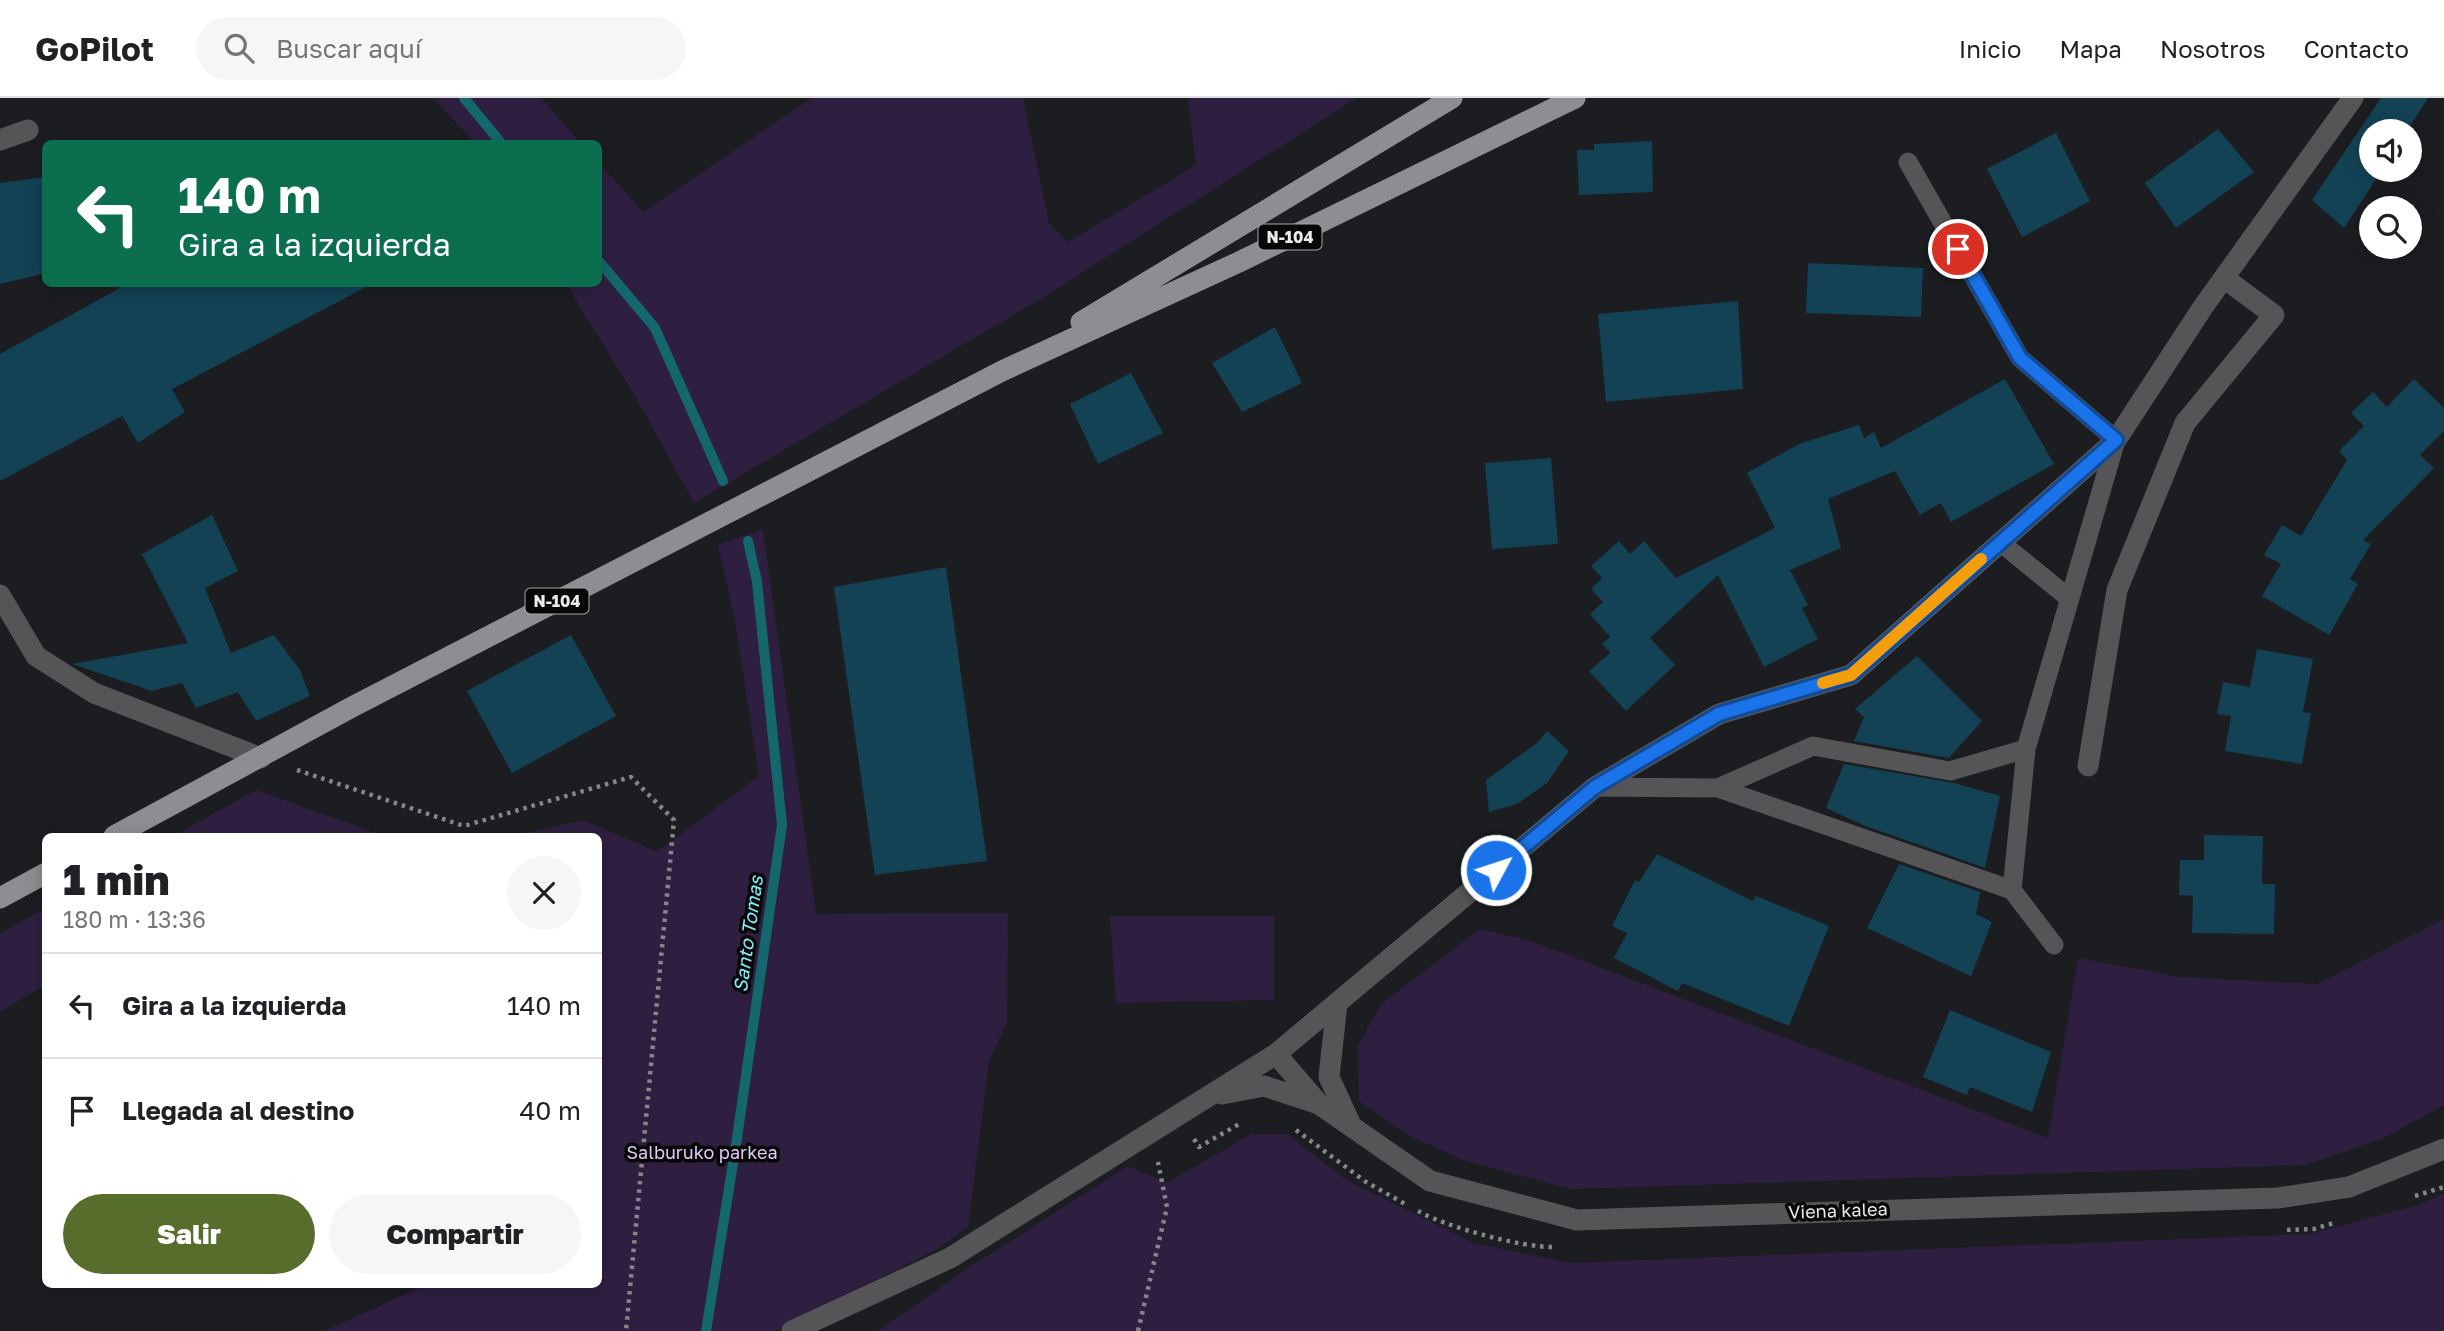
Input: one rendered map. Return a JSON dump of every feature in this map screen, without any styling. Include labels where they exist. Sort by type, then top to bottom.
[{"type":"main road","name":"N-104","points":[[1002,371],[1449,98]]},
{"type":"main road","name":"N-104","points":[[120,833],[352,707],[1002,371],[1240,262],[1575,98]]},
{"type":"main road","points":[[0,898],[42,875]]},
{"type":"street","points":[[792,1331],[950,1258],[1140,1142],[1276,1054],[1595,787],[1719,714],[1851,675],[2116,440],[2224,278],[2353,98]]},
{"type":"street","points":[[0,140],[28,130]]},
{"type":"street","points":[[2088,766],[2118,590],[2185,423],[2274,315],[2224,278]]},
{"type":"street","points":[[0,595],[36,656],[83,685],[261,758]]},
{"type":"street","points":[[1338,1003],[1329,1077],[1352,1127]]},
{"type":"street","name":"Viena kalea","points":[[1276,1054],[1319,1104],[1430,1181],[1577,1220],[2278,1198],[2349,1187],[2444,1149]]},
{"type":"street","points":[[1210,1096],[1264,1086],[1319,1104]]},
{"type":"lane","points":[[1908,162],[2020,358],[2116,440],[2026,749],[2012,890]]},
{"type":"lane","points":[[2000,542],[2070,599]]},
{"type":"lane","points":[[1718,788],[1813,746],[1950,771],[2026,749]]},
{"type":"lane","points":[[1595,787],[1718,788],[2012,890],[2054,945]]},
{"type":"path","points":[[261,758],[464,826],[631,778],[674,820],[626,1331]]},
{"type":"path","points":[[1138,1331],[1167,1207],[1159,1163],[1140,1142]]},
{"type":"green space","points":[[433,98],[541,98],[578,140],[472,140]]},
{"type":"green space","points":[[812,98],[1023,98],[1049,223],[1068,242],[1196,165],[1188,98],[1357,98],[1042,298],[694,503],[638,401],[568,287],[602,287],[602,166],[643,212]]},
{"type":"green space","name":"Salburuko parkea","points":[[763,529],[816,914],[1008,913],[1007,1023],[989,1061],[968,1227],[937,1249],[776,1331],[324,1331],[418,1288],[602,1288],[602,833],[525,833],[584,820],[657,852],[759,776],[735,621],[718,545]]},
{"type":"green space","points":[[256,790],[376,833],[178,833]]},
{"type":"green space","points":[[42,910],[42,987],[0,1012],[0,934]]},
{"type":"green space","points":[[1110,916],[1274,916],[1274,1000],[1116,1003]]},
{"type":"green space","points":[[2444,919],[2444,1105],[2384,1138],[2305,1165],[1571,1189],[1466,1161],[1410,1136],[1359,1101],[1358,1046],[1381,1004],[1480,929],[1531,941],[2048,1138],[2078,958],[2180,977],[2317,984]]},
{"type":"green space","points":[[1251,1134],[1287,1134],[1346,1180],[1474,1243],[1569,1263],[2310,1234],[2418,1205],[2444,1193],[2444,1331],[878,1331],[973,1265],[1128,1166],[1167,1183]]},
{"type":"building","points":[[2381,98],[2428,98],[2415,119],[2367,119]]},
{"type":"building","points":[[2218,129],[2254,172],[2176,228],[2145,183]]},
{"type":"building","points":[[2359,131],[2359,182],[2374,182],[2365,196],[2359,196],[2359,205],[2344,228],[2312,200]]},
{"type":"building","points":[[2056,133],[2090,201],[2022,237],[1987,169]]},
{"type":"building","points":[[1652,141],[1653,192],[1579,195],[1577,150],[1594,150],[1594,144]]},
{"type":"building","points":[[42,178],[42,274],[0,284],[0,183]]},
{"type":"building","points":[[1808,263],[1923,268],[1921,317],[1806,313]]},
{"type":"building","points":[[122,287],[366,287],[172,389],[185,412],[138,443],[122,416],[0,481],[0,354]]},
{"type":"building","points":[[1738,301],[1743,389],[1606,402],[1598,314]]},
{"type":"building","points":[[1275,327],[1302,383],[1242,412],[1212,363]]},
{"type":"building","points":[[1131,373],[1163,433],[1098,464],[1070,404]]},
{"type":"building","points":[[2005,379],[2054,464],[1951,522],[1941,503],[1920,515],[1895,471],[1828,499],[1841,548],[1790,570],[1808,605],[1802,608],[1818,639],[1764,667],[1718,575],[1650,638],[1675,665],[1626,711],[1589,671],[1610,653],[1602,644],[1610,637],[1590,614],[1603,602],[1591,589],[1602,578],[1591,566],[1619,541],[1630,554],[1644,541],[1676,578],[1775,528],[1747,473],[1799,444],[1859,425],[1864,438],[1874,432],[1881,448]]},
{"type":"building","points":[[2414,379],[2444,408],[2444,431],[2420,455],[2434,468],[2363,540],[2371,544],[2350,579],[2358,584],[2329,635],[2262,596],[2281,564],[2264,555],[2282,525],[2301,536],[2347,460],[2339,451],[2364,426],[2351,413],[2373,392],[2387,407]]},
{"type":"building","points":[[1551,458],[1558,544],[1492,549],[1485,463]]},
{"type":"building","points":[[212,515],[238,571],[205,588],[231,653],[274,635],[300,670],[310,696],[256,721],[238,692],[196,708],[182,683],[152,691],[72,664],[188,643],[142,554]]},
{"type":"building","points":[[946,567],[987,861],[875,875],[834,587]]},
{"type":"building","points":[[571,635],[616,716],[512,773],[467,691]]},
{"type":"building","points":[[2257,649],[2313,659],[2303,712],[2311,713],[2302,764],[2225,751],[2231,716],[2217,714],[2223,682],[2250,687]]},
{"type":"building","points":[[1917,656],[1982,721],[1949,758],[1854,741],[1864,717],[1855,709]]},
{"type":"building","points":[[1547,731],[1569,751],[1547,783],[1517,804],[1489,812],[1486,780],[1537,743]]},
{"type":"building","points":[[1844,764],[1954,783],[2000,796],[1985,868],[1863,825],[1826,808]]},
{"type":"building","points":[[2204,835],[2263,836],[2262,884],[2275,884],[2274,934],[2192,933],[2193,896],[2179,895],[2180,860],[2204,860]]},
{"type":"building","points":[[1657,854],[1753,901],[1756,896],[1829,926],[1789,1026],[1682,983],[1678,991],[1614,958],[1627,933],[1612,926],[1635,880],[1639,882]]},
{"type":"building","points":[[1899,864],[1980,892],[1976,914],[1992,922],[1971,976],[1867,928]]},
{"type":"building","points":[[1950,1010],[2051,1052],[2032,1112],[1970,1087],[1967,1095],[1923,1077]]},
{"type":"waterway","name":"Santo Tomas","points":[[464,98],[499,140]]},
{"type":"waterway","name":"Santo Tomas","points":[[602,265],[655,328],[723,481]]},
{"type":"waterway","name":"Santo Tomas","points":[[706,1331],[782,825],[757,582],[748,541]]},
{"type":"slow traffic","points":[[1823,683],[1851,675],[1981,559]]},
{"type":"route","points":[[1496,870],[1595,787],[1719,714],[1851,675],[2116,440],[2020,358],[1958,249]]}]
